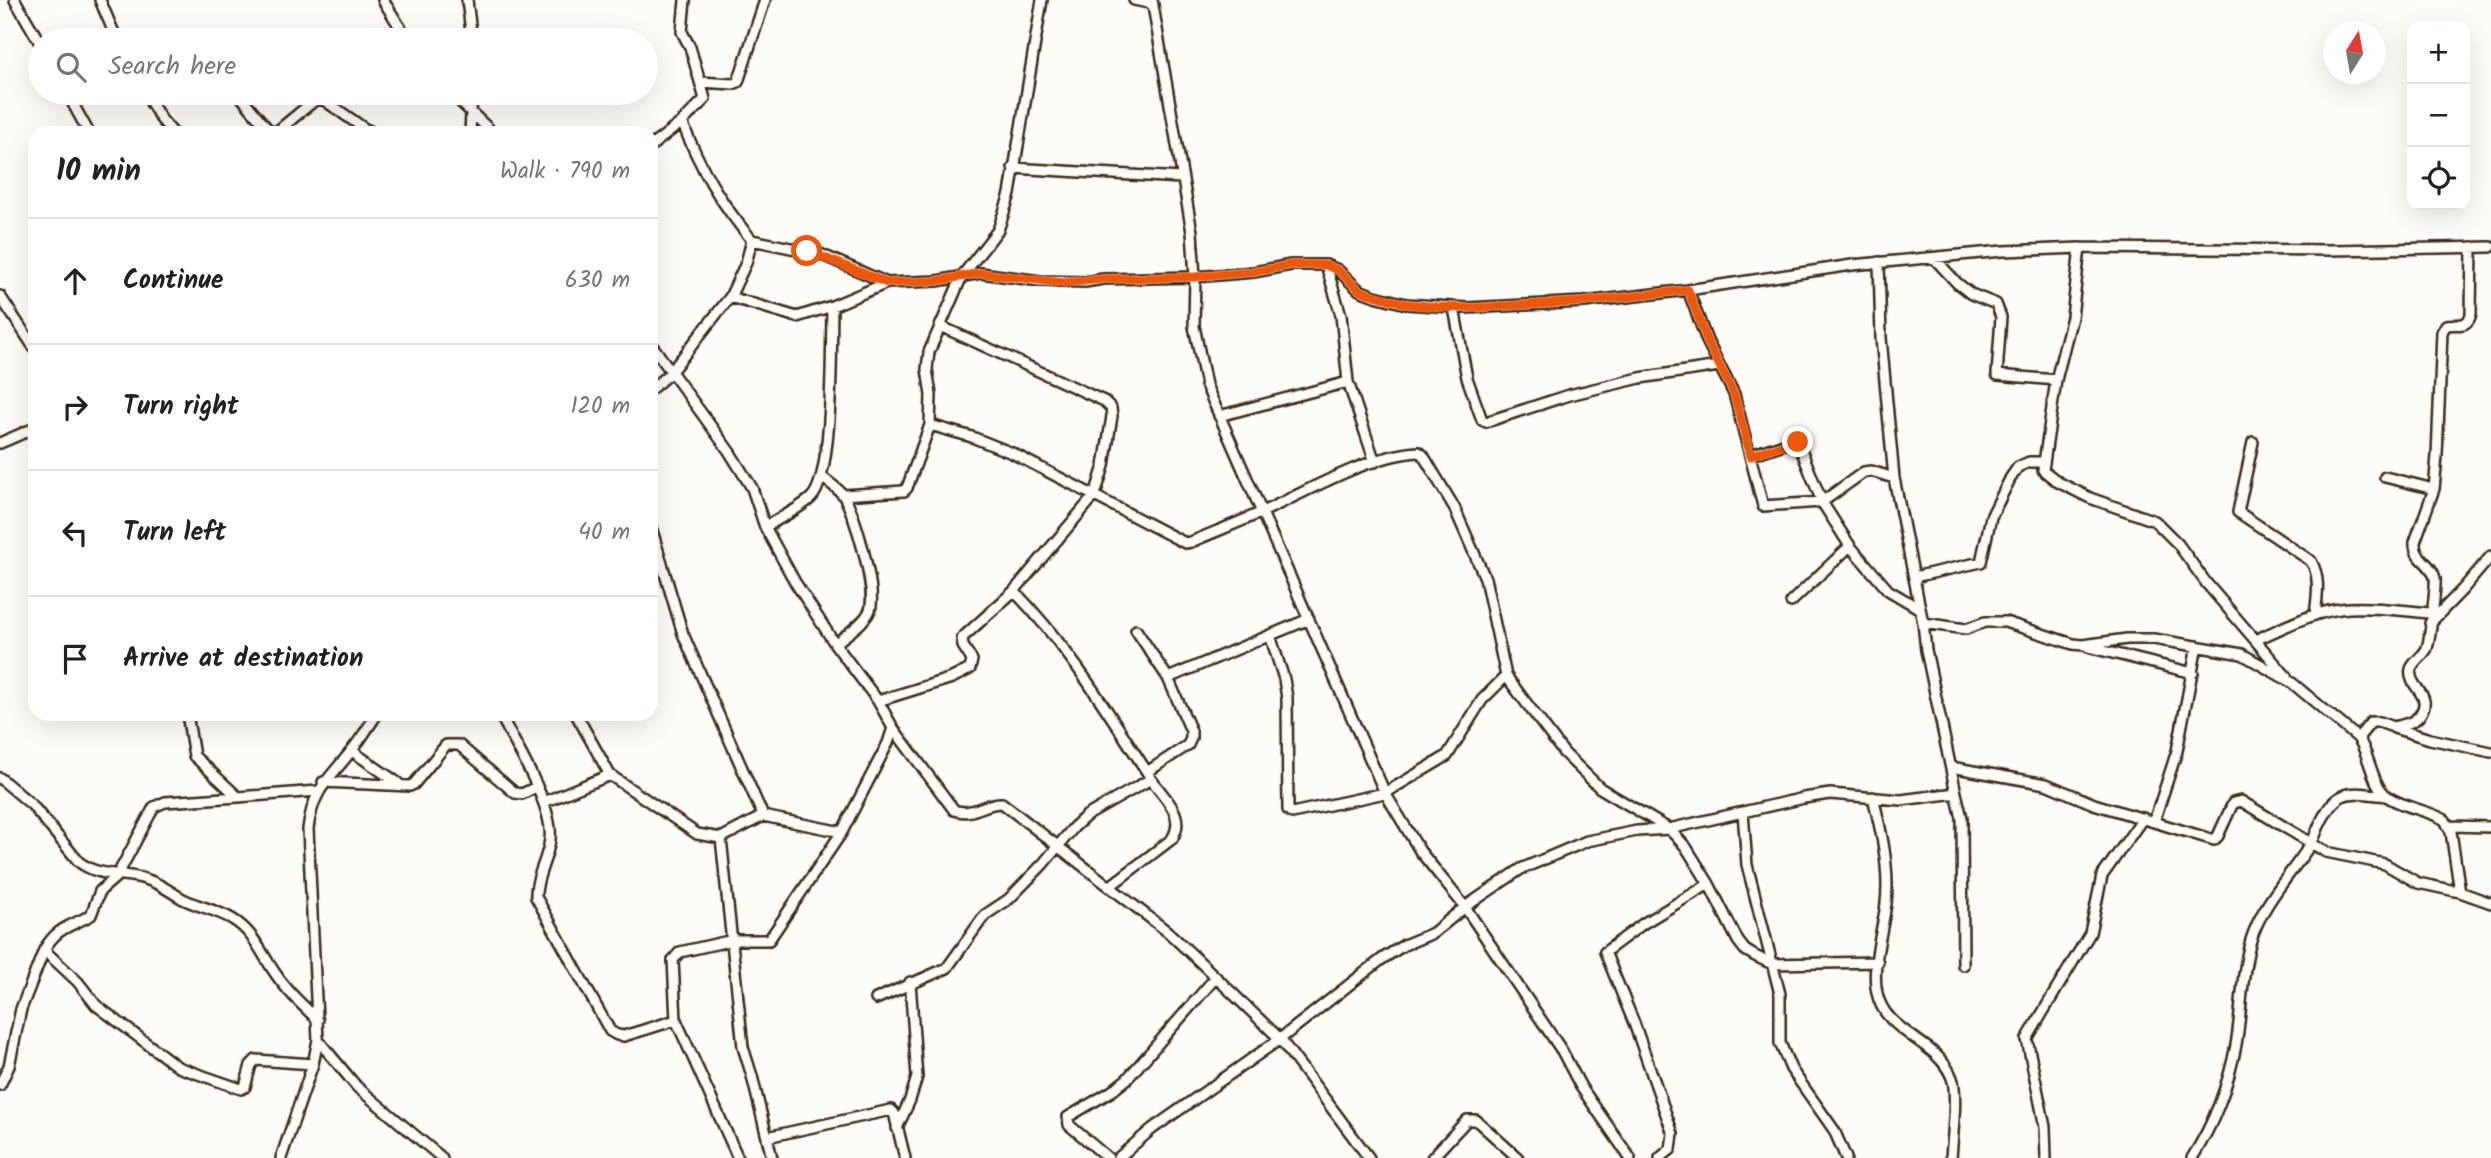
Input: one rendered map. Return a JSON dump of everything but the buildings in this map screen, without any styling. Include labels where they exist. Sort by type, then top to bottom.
[{"type":"street","points":[[15,0],[31,28]]},
{"type":"street","points":[[100,0],[112,28]]},
{"type":"street","points":[[383,0],[400,28]]},
{"type":"street","points":[[467,0],[470,28]]},
{"type":"street","points":[[658,141],[704,103],[705,93],[690,47],[682,32],[685,0]]},
{"type":"street","points":[[700,82],[738,82],[765,0]]},
{"type":"street","points":[[843,495],[906,490],[930,425],[927,360],[962,276],[998,230],[1010,194],[1042,0]]},
{"type":"street","points":[[1134,0],[1152,2],[1192,232],[1194,326],[1206,385],[1219,416],[1385,793],[1420,851],[1465,907],[1630,1158]]},
{"type":"street","points":[[74,105],[85,126]]},
{"type":"street","points":[[152,105],[167,126]]},
{"type":"street","points":[[247,105],[263,126]]},
{"type":"street","points":[[276,126],[306,105]]},
{"type":"street","points":[[331,105],[361,126]]},
{"type":"street","points":[[464,105],[486,126]]},
{"type":"street","points":[[470,126],[471,105]]},
{"type":"street","points":[[682,122],[712,187],[727,212],[752,240],[820,254],[887,283]]},
{"type":"street","points":[[1013,167],[1181,178]]},
{"type":"street","points":[[658,383],[670,373],[730,297],[746,263],[752,240]]},
{"type":"street","points":[[2393,727],[2415,720],[2423,711],[2424,698],[2411,673],[2427,647],[2435,579],[2430,566],[2414,551],[2434,489],[2442,332],[2446,325],[2464,325],[2469,321],[2472,247]]},
{"type":"street","points":[[730,297],[797,317],[887,283],[937,281],[991,273],[1064,283],[1103,279],[1195,277],[1254,272],[1291,265],[1326,265],[1338,270],[1359,290],[1376,296],[1406,304],[1454,308],[1584,302],[1688,290],[1878,262],[2003,251],[2080,248],[2330,250],[2491,247]]},
{"type":"street","points":[[2080,248],[2073,317],[2056,380],[2043,470],[2068,487],[2155,521],[2178,544],[2207,584],[2291,682],[2358,738],[2375,777],[2387,796]]},
{"type":"street","points":[[1934,258],[1971,294],[1996,304],[2001,317],[1997,375],[2056,380]]},
{"type":"street","points":[[1878,262],[1881,338],[1894,478],[1926,650],[1962,818],[1963,965]]},
{"type":"street","points":[[1326,265],[1341,315],[1348,382],[1376,462]]},
{"type":"street","points":[[1688,290],[1707,341],[1734,394],[1764,507],[1822,502],[1864,472],[1871,471],[1894,478]]},
{"type":"street","points":[[0,296],[28,338]]},
{"type":"street","points":[[765,527],[812,497],[822,477],[827,435],[832,306]]},
{"type":"street","points":[[1454,308],[1471,393],[1482,420],[1486,422],[1569,395],[1640,378],[1719,366]]},
{"type":"street","points":[[878,702],[970,669],[972,660],[963,646],[962,638],[1014,591],[1095,495],[1104,466],[1112,416],[1111,408],[1104,401],[940,326]]},
{"type":"street","points":[[658,355],[729,451],[752,488],[765,527],[795,582],[835,644],[954,810],[965,813],[1002,803],[1168,932],[1280,1039],[1369,1158]]},
{"type":"street","points":[[1219,416],[1348,382]]},
{"type":"street","points":[[930,425],[972,437],[1012,453],[1185,542],[1191,542],[1262,512],[1322,482],[1376,462],[1419,452],[1454,507],[1485,578],[1506,676],[1564,754],[1615,799],[1668,830],[1686,847],[1745,950],[1772,964],[1878,962]]},
{"type":"street","points":[[0,443],[28,431]]},
{"type":"street","points":[[1751,456],[1793,441],[1798,442],[1822,502],[1850,546],[1888,590],[1920,610]]},
{"type":"street","points":[[2253,442],[2238,512],[2311,561],[2318,582],[2315,615]]},
{"type":"street","points":[[1914,577],[1981,562],[1991,517],[2011,477],[2018,467],[2029,462],[2043,461]]},
{"type":"street","points":[[822,477],[843,495],[855,519],[866,564],[871,604],[866,616],[835,644]]},
{"type":"street","points":[[2385,477],[2434,489]]},
{"type":"street","points":[[1791,602],[1850,546]]},
{"type":"street","points":[[658,550],[683,634],[763,816]]},
{"type":"street","points":[[2255,640],[2315,615],[2350,607],[2430,618],[2463,589],[2491,556]]},
{"type":"street","points":[[1014,591],[1034,611],[1084,673],[1177,817],[1179,824],[1172,839],[1109,887]]},
{"type":"street","points":[[1168,678],[1309,619]]},
{"type":"street","points":[[1923,623],[1966,629],[1985,622],[2005,622],[2065,642],[2193,673]]},
{"type":"street","points":[[876,999],[947,968],[985,915],[1009,899],[1086,816],[1149,776],[1188,745],[1191,731],[1168,678],[1136,630]]},
{"type":"street","points":[[1270,635],[1287,698],[1288,810],[1297,814],[1385,793],[1447,756],[1482,700],[1506,676]]},
{"type":"street","points":[[2083,645],[2127,639],[2154,639],[2242,654],[2291,682]]},
{"type":"street","points":[[2154,822],[2177,751],[2197,646]]},
{"type":"street","points":[[188,721],[194,756],[238,797]]},
{"type":"street","points":[[281,1158],[313,1064],[318,1040],[308,829],[318,791],[352,751],[372,721]]},
{"type":"street","points":[[503,721],[544,802],[550,839],[537,882],[536,897],[610,1031],[624,1036],[676,1020]]},
{"type":"street","points":[[580,721],[610,775],[697,834],[721,838],[763,816],[842,832]]},
{"type":"street","points":[[2358,738],[2371,722],[2379,722],[2430,739],[2491,752]]},
{"type":"street","points":[[738,1158],[676,1020],[673,960],[680,952],[733,940],[765,942],[774,937],[842,832],[888,743],[893,728]]},
{"type":"street","points":[[324,782],[414,784],[436,755],[446,745],[453,744],[459,745],[515,793],[522,794],[536,787]]},
{"type":"street","points":[[352,751],[400,784]]},
{"type":"street","points":[[1951,767],[2046,783],[2094,804],[2214,840],[2233,803],[2238,801],[2311,844],[2337,856],[2385,864],[2418,883],[2460,892],[2491,903]]},
{"type":"street","points":[[544,802],[610,775]]},
{"type":"street","points":[[0,778],[32,805],[79,862],[94,872],[141,877],[159,883],[181,898],[235,920],[258,944],[291,996],[318,1020]]},
{"type":"street","points":[[0,1085],[9,1066],[21,1009],[44,950],[59,930],[91,915],[100,891],[117,876],[155,807],[160,804],[318,791]]},
{"type":"street","points":[[2192,1158],[2224,1097],[2236,1044],[2244,970],[2255,930],[2277,888],[2311,844],[2331,804],[2349,792],[2387,796],[2438,816],[2449,825],[2491,827]]},
{"type":"street","points":[[1118,1158],[1162,1122],[1280,1039],[1382,959],[1404,945],[1433,933],[1465,907],[1521,869],[1579,844],[1637,831],[1668,830],[1773,804],[1830,794],[1901,800],[1956,793]]},
{"type":"street","points":[[1873,797],[1885,861],[1886,900],[1876,989],[1880,1005],[1900,1027],[1944,1061],[1954,1081],[1951,1158]]},
{"type":"street","points":[[1743,813],[1747,865],[1780,994],[1780,1043],[1791,1069],[1834,1130],[1846,1158]]},
{"type":"street","points":[[2046,1158],[2045,1127],[2027,1039],[2090,933],[2102,876],[2143,818]]},
{"type":"street","points":[[2449,825],[2460,892]]},
{"type":"street","points":[[721,838],[743,1047],[772,1158]]},
{"type":"street","points":[[1660,1158],[1671,1149],[1673,1134],[1634,1023],[1605,952],[1644,923],[1709,884]]},
{"type":"street","points":[[44,950],[78,982],[96,1005],[170,1061],[191,1073],[244,1089],[251,1065],[256,1060],[313,1064]]},
{"type":"street","points":[[1108,1158],[1069,1125],[1068,1117],[1127,1079],[1216,977]]},
{"type":"street","points":[[897,1128],[917,1077],[911,982]]},
{"type":"street","points":[[318,1040],[357,1087],[442,1158]]},
{"type":"street","points":[[767,1137],[827,1126],[886,1110],[894,1113],[905,1158]]},
{"type":"street","points":[[1432,1158],[1466,1120],[1471,1119],[1476,1120],[1518,1158]]},
{"type":"route","points":[[807,251],[887,283],[937,281],[981,273],[1064,283],[1103,279],[1195,277],[1254,272],[1291,265],[1326,265],[1338,270],[1359,290],[1406,304],[1436,307],[1584,302],[1688,290],[1707,341],[1734,394],[1751,456],[1793,441],[1798,442]]}]
